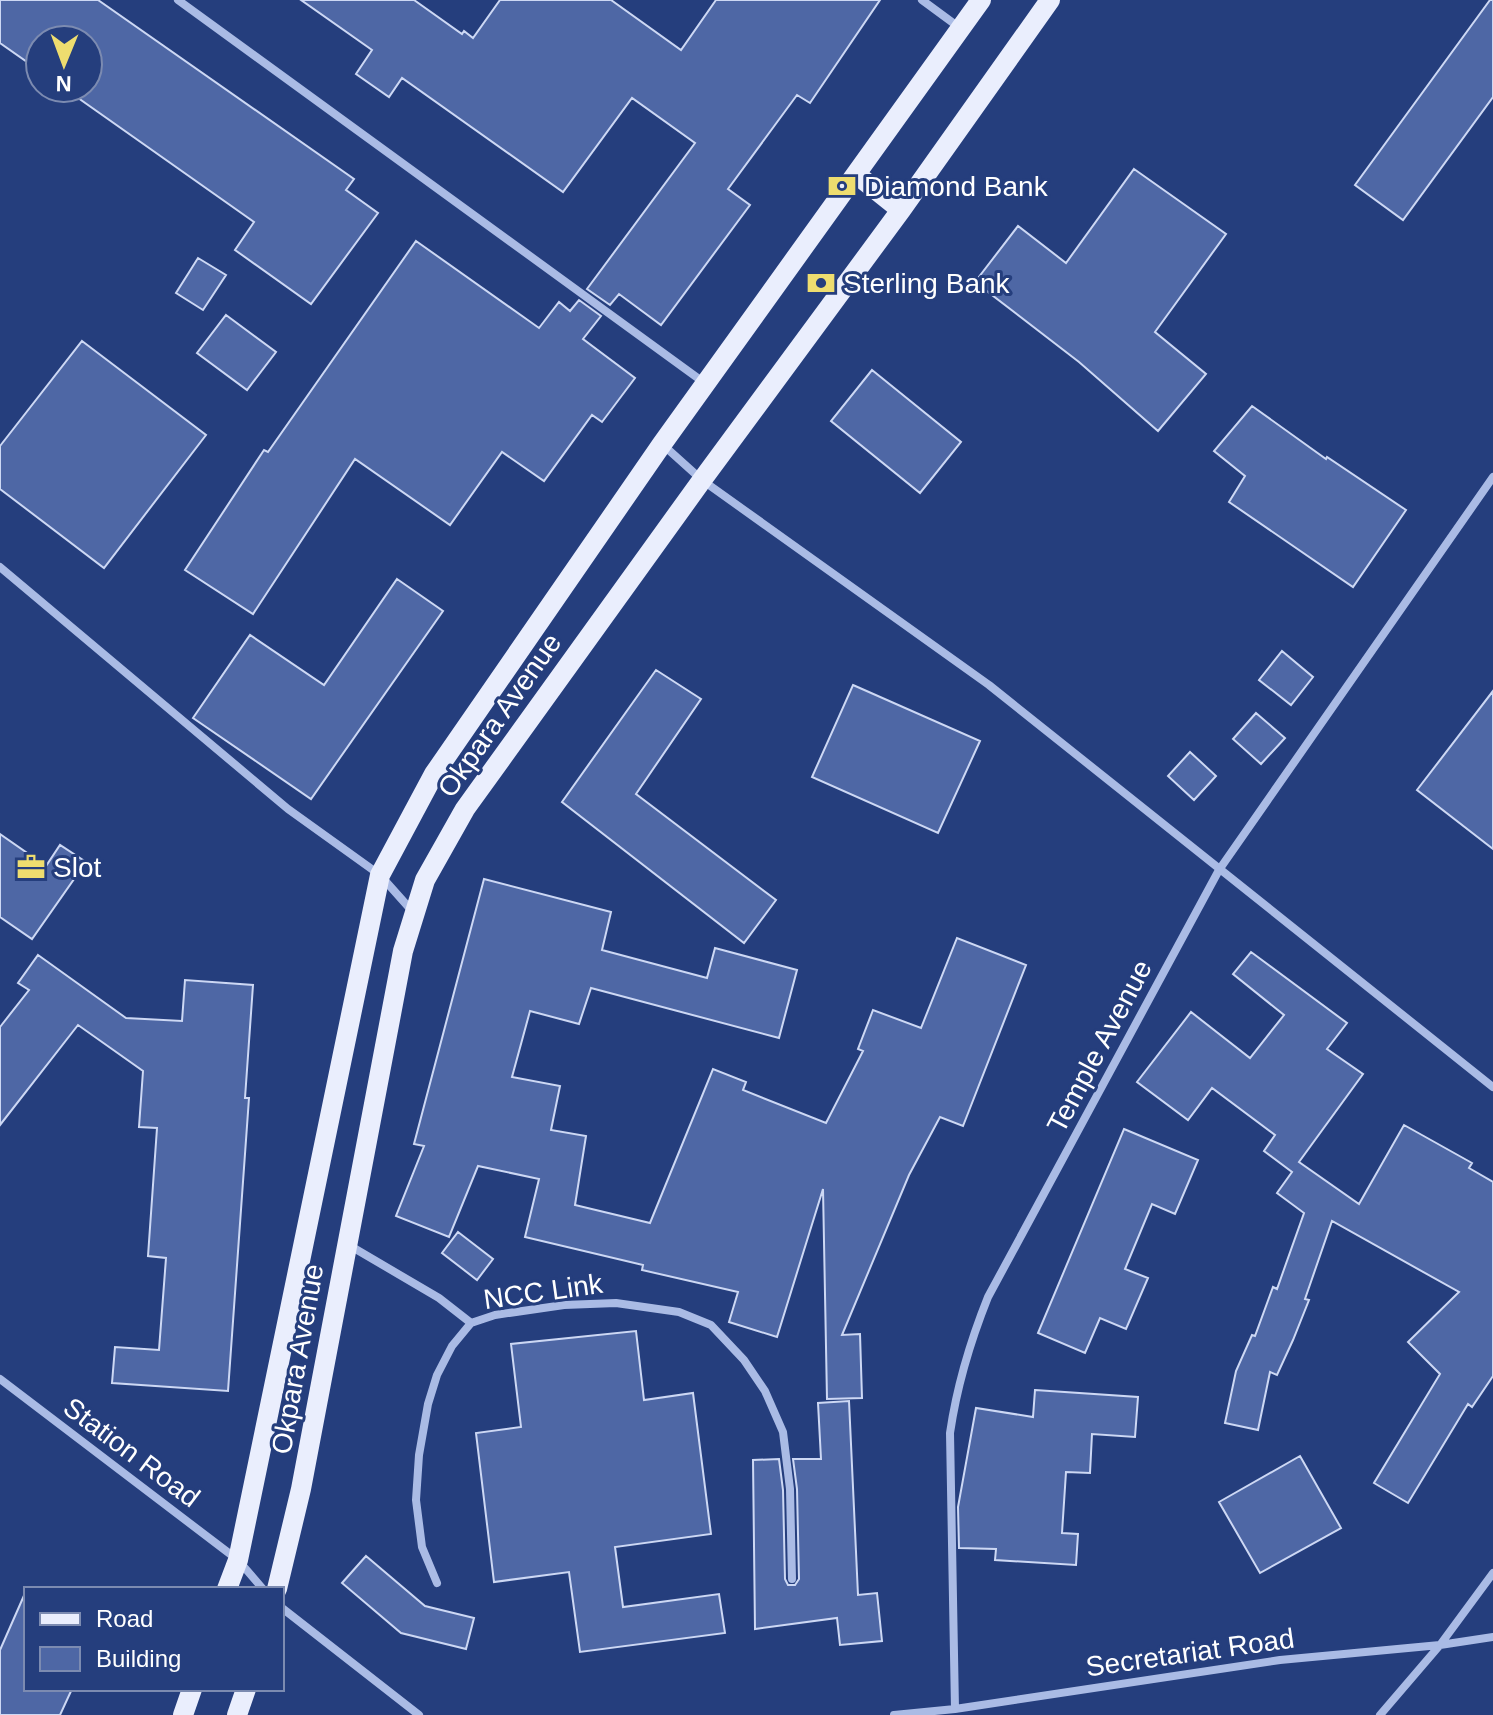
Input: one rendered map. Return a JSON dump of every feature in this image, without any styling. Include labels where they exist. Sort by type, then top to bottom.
[{"type":"main road","name":"Okpara Avenue","points":[[228,1587],[238,1560],[380,875],[434,774],[662,444],[981,0]]},
{"type":"main road","name":"Okpara Avenue","points":[[277,1587],[301,1489],[403,951],[425,880],[465,809],[1050,0]]},
{"type":"main road","points":[[856,174],[901,210]]},
{"type":"main road","points":[[183,1715],[191,1691]]},
{"type":"main road","points":[[237,1715],[245,1691]]},
{"type":"street","points":[[178,0],[706,384]]},
{"type":"street","points":[[922,0],[960,28]]},
{"type":"street","points":[[662,444],[702,480],[989,685],[1493,1087]]},
{"type":"street","name":"Temple Avenue","points":[[955,1709],[950,1433],[956,1392],[968,1348],[988,1297],[1219,870],[1493,477]]},
{"type":"street","points":[[0,567],[288,809],[380,875],[414,914]]},
{"type":"street","points":[[346,1244],[439,1298],[471,1323]]},
{"type":"street","name":"NCC Link","points":[[437,1583],[422,1547],[416,1500],[419,1455],[428,1404],[437,1375],[452,1346],[471,1323],[495,1315],[564,1305],[616,1303],[679,1312],[711,1325],[744,1360],[758,1381],[783,1432],[790,1489],[792,1579]]},
{"type":"street","name":"Station Road","points":[[0,1379],[238,1560]]},
{"type":"street","points":[[238,1560],[261,1587]]},
{"type":"street","points":[[1380,1715],[1440,1645],[1493,1573]]},
{"type":"street","points":[[284,1610],[419,1715]]},
{"type":"street","name":"Secretariat Road","points":[[894,1715],[955,1709],[1280,1660],[1493,1637]]},
{"type":"building","points":[[0,0],[98,0],[354,179],[346,190],[378,213],[311,304],[235,250],[254,222],[87,104],[104,104],[104,24],[24,24],[24,60],[0,43]]},
{"type":"building","points":[[301,0],[414,0],[462,34],[464,31],[473,38],[500,0],[611,0],[681,50],[716,0],[880,0],[810,103],[797,95],[728,189],[750,205],[661,325],[619,294],[610,305],[587,289],[695,143],[632,98],[563,192],[402,78],[389,97],[356,74],[372,50]]},
{"type":"building","points":[[1490,0],[1493,0],[1493,97],[1403,220],[1355,185]]},
{"type":"building","points":[[1134,169],[1226,234],[1155,332],[1206,374],[1158,431],[1079,362],[975,282],[1018,226],[1066,263]]},
{"type":"building","points":[[416,241],[539,328],[559,302],[570,311],[579,300],[601,316],[583,339],[635,378],[602,422],[592,415],[544,481],[502,452],[450,525],[355,459],[253,614],[185,570],[264,450],[268,452]]},
{"type":"building","points":[[198,258],[226,275],[203,310],[176,293]]},
{"type":"building","points":[[226,315],[276,352],[247,390],[197,353]]},
{"type":"building","points":[[82,341],[206,435],[104,568],[0,489],[0,446]]},
{"type":"building","points":[[872,370],[961,442],[920,493],[831,421]]},
{"type":"building","points":[[1252,406],[1326,459],[1406,510],[1353,587],[1229,502],[1245,476],[1214,451]]},
{"type":"building","points":[[397,579],[443,611],[311,799],[193,718],[250,635],[324,685]]},
{"type":"building","points":[[1282,651],[1313,677],[1291,705],[1259,680]]},
{"type":"building","points":[[656,670],[701,699],[636,794],[776,900],[744,943],[562,802]]},
{"type":"building","points":[[853,685],[980,741],[938,833],[812,777]]},
{"type":"building","points":[[1493,691],[1493,849],[1417,790]]},
{"type":"building","points":[[1256,713],[1285,738],[1261,764],[1233,739]]},
{"type":"building","points":[[1190,752],[1216,776],[1194,800],[1168,776]]},
{"type":"building","points":[[0,834],[46,866],[60,845],[86,862],[32,939],[0,917]]},
{"type":"building","points":[[484,879],[611,912],[602,950],[707,978],[715,948],[797,970],[779,1038],[591,988],[579,1024],[530,1011],[512,1077],[560,1086],[551,1130],[586,1136],[575,1205],[650,1223],[713,1069],[746,1082],[743,1090],[826,1123],[863,1051],[858,1049],[873,1010],[921,1028],[957,938],[1026,965],[963,1126],[940,1117],[909,1175],[842,1335],[860,1334],[862,1398],[827,1399],[823,1189],[777,1337],[729,1322],[738,1292],[642,1270],[643,1265],[525,1237],[539,1179],[478,1166],[449,1237],[396,1216],[424,1146],[414,1144]]},
{"type":"building","points":[[1251,952],[1347,1023],[1327,1049],[1363,1074],[1299,1162],[1359,1204],[1404,1125],[1472,1163],[1469,1168],[1493,1182],[1493,1376],[1472,1407],[1468,1404],[1408,1503],[1374,1483],[1440,1374],[1408,1342],[1459,1292],[1332,1221],[1305,1299],[1309,1300],[1293,1340],[1277,1375],[1270,1372],[1258,1430],[1225,1423],[1236,1371],[1252,1335],[1255,1336],[1273,1287],[1277,1289],[1304,1213],[1277,1193],[1292,1172],[1264,1151],[1275,1135],[1212,1088],[1188,1120],[1137,1082],[1191,1012],[1250,1058],[1284,1015],[1233,974]]},
{"type":"building","points":[[38,955],[126,1018],[182,1021],[185,980],[253,985],[245,1098],[249,1098],[228,1391],[112,1383],[115,1347],[159,1350],[166,1258],[148,1256],[157,1128],[139,1127],[143,1071],[78,1025],[0,1125],[0,1027],[29,990],[18,983]]},
{"type":"building","points":[[1124,1129],[1198,1160],[1175,1214],[1152,1204],[1125,1269],[1148,1278],[1126,1329],[1100,1318],[1085,1353],[1038,1333]]},
{"type":"building","points":[[458,1232],[493,1259],[477,1280],[442,1253]]},
{"type":"building","points":[[636,1331],[644,1400],[693,1393],[711,1534],[615,1547],[623,1607],[719,1594],[725,1633],[580,1652],[569,1572],[494,1582],[476,1433],[521,1427],[511,1344]]},
{"type":"building","points":[[1035,1390],[1138,1397],[1135,1437],[1092,1434],[1090,1473],[1066,1472],[1062,1533],[1078,1534],[1076,1565],[995,1560],[996,1549],[959,1548],[958,1507],[976,1408],[1033,1417]]},
{"type":"building","points":[[849,1401],[858,1595],[877,1593],[882,1641],[840,1645],[837,1618],[755,1629],[753,1460],[779,1459],[783,1490],[785,1579],[788,1585],[795,1585],[799,1579],[797,1489],[793,1459],[821,1459],[818,1403]]},
{"type":"building","points":[[1300,1456],[1341,1528],[1260,1573],[1219,1502]]},
{"type":"building","points":[[366,1556],[425,1606],[474,1618],[466,1649],[401,1633],[342,1583]]},
{"type":"building","points":[[24,1596],[24,1691],[71,1691],[60,1715],[0,1715],[0,1650]]},
{"type":"place","name":"Diamond Bank","points":[[842,186]]},
{"type":"place","name":"Sterling Bank","points":[[821,283]]},
{"type":"place","name":"Slot","points":[[31,867]]}]
